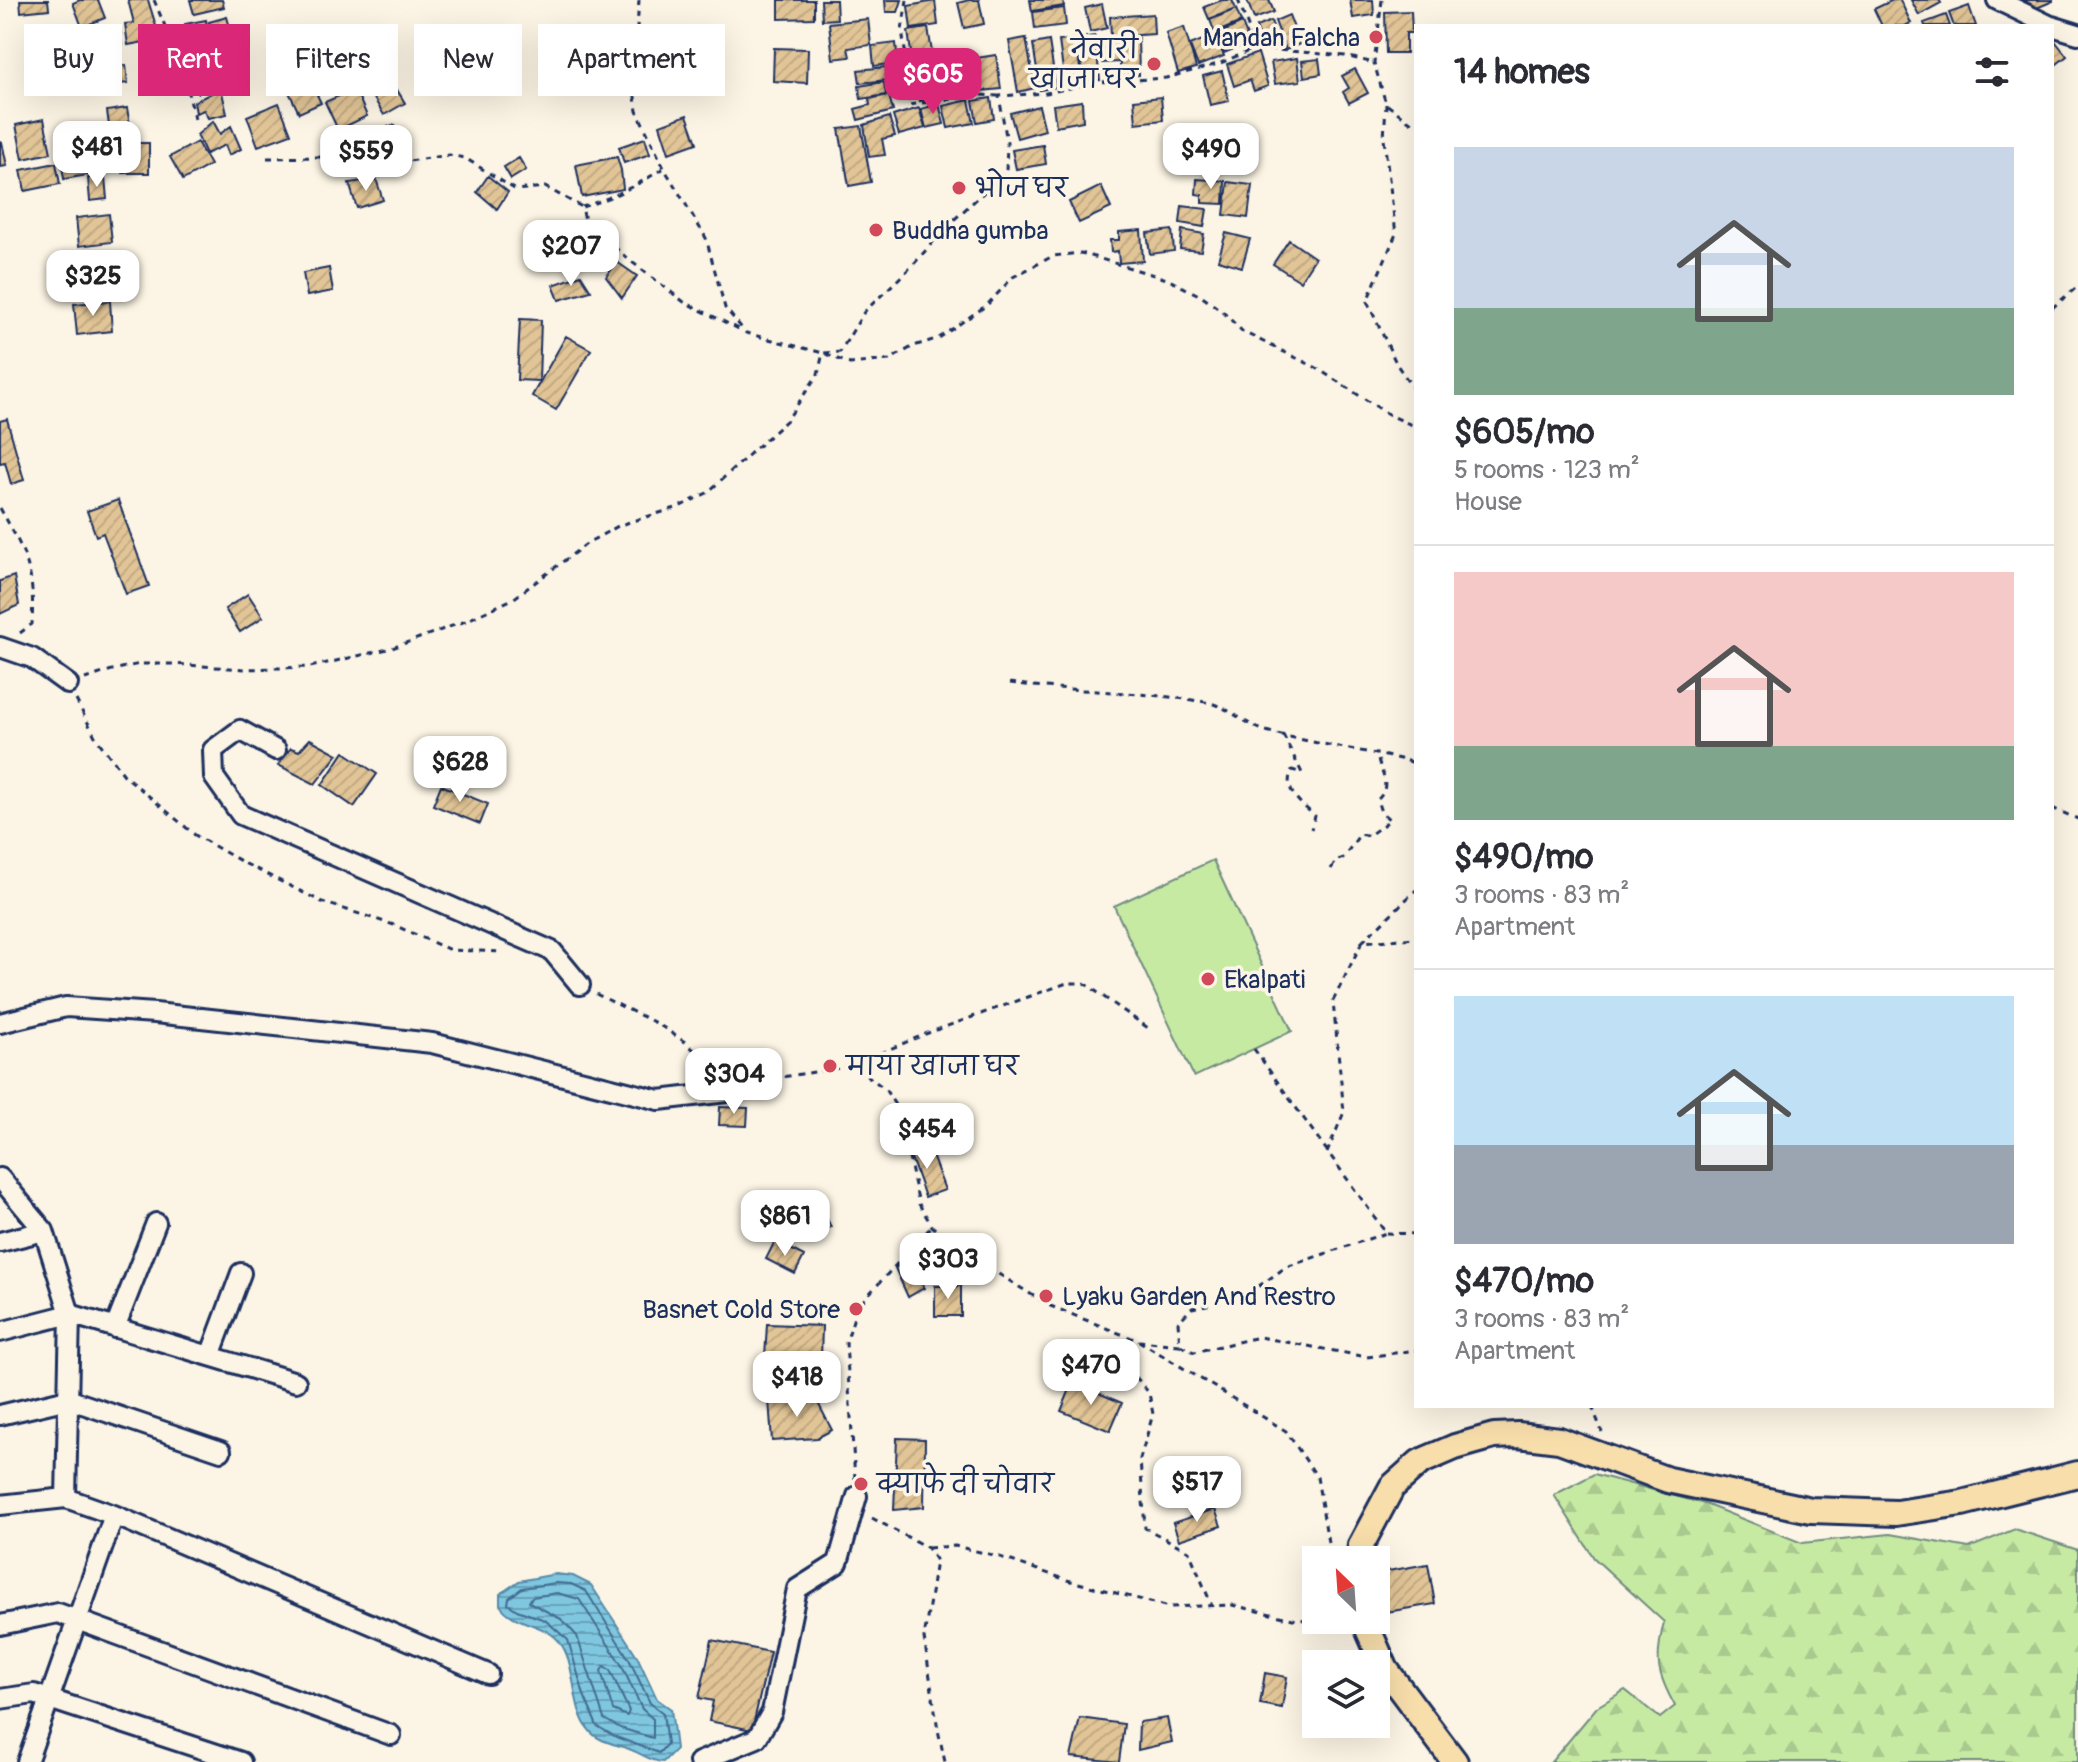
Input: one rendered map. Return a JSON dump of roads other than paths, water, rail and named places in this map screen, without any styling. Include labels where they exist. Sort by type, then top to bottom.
[{"type":"main road","points":[[1361,1546],[1392,1487],[1420,1462],[1455,1447],[1494,1436],[1518,1435],[1559,1440],[1668,1480],[1811,1510],[1896,1513],[1990,1497],[2078,1474]]},
{"type":"main road","points":[[1370,1634],[1386,1670],[1455,1762]]},
{"type":"street","points":[[1997,0],[2048,24]]},
{"type":"street","points":[[2054,27],[2078,34]]},
{"type":"street","points":[[0,648],[32,658],[68,684]]},
{"type":"street","points":[[276,750],[240,730],[213,750],[214,777],[241,815],[552,951],[580,985]]},
{"type":"street","points":[[0,1023],[66,1007],[155,1013],[432,1043],[659,1100],[736,1091]]},
{"type":"street","points":[[0,1178],[44,1231],[70,1314],[66,1498]]},
{"type":"street","points":[[115,1328],[156,1223]]},
{"type":"street","points":[[0,1242],[44,1231]]},
{"type":"street","points":[[210,1356],[241,1273]]},
{"type":"street","points":[[0,1332],[70,1314],[296,1382]]},
{"type":"street","points":[[0,1415],[68,1399],[221,1451]]},
{"type":"street","points":[[699,1762],[757,1738],[772,1712],[797,1589],[838,1563],[857,1496]]},
{"type":"street","points":[[0,1505],[66,1498],[114,1515],[488,1674]]},
{"type":"street","points":[[27,1762],[114,1515]]},
{"type":"street","points":[[0,1625],[58,1613],[391,1735]]},
{"type":"street","points":[[0,1699],[34,1694],[241,1762]]},
{"type":"water","points":[[556,1574],[573,1576],[591,1585],[637,1656],[657,1699],[671,1709],[676,1749],[663,1762],[594,1735],[580,1712],[570,1664],[561,1644],[547,1632],[513,1617],[500,1605],[500,1594],[519,1581]]},
{"type":"place","name":"Mandah Falcha","points":[[1376,37]]},
{"type":"place","name":"नेवारी खाजा घर","points":[[1154,64]]},
{"type":"place","name":"भोज घर","points":[[959,188]]},
{"type":"place","name":"Buddha gumba","points":[[876,230]]},
{"type":"place","name":"Ekalpati","points":[[1208,979]]},
{"type":"place","name":"माया खाजा घर","points":[[830,1066]]},
{"type":"place","name":"Lyaku Garden And Restro","points":[[1046,1296]]},
{"type":"place","name":"Basnet Cold Store","points":[[856,1309]]},
{"type":"place","name":"क्याफे दी चोवार","points":[[861,1484]]}]
